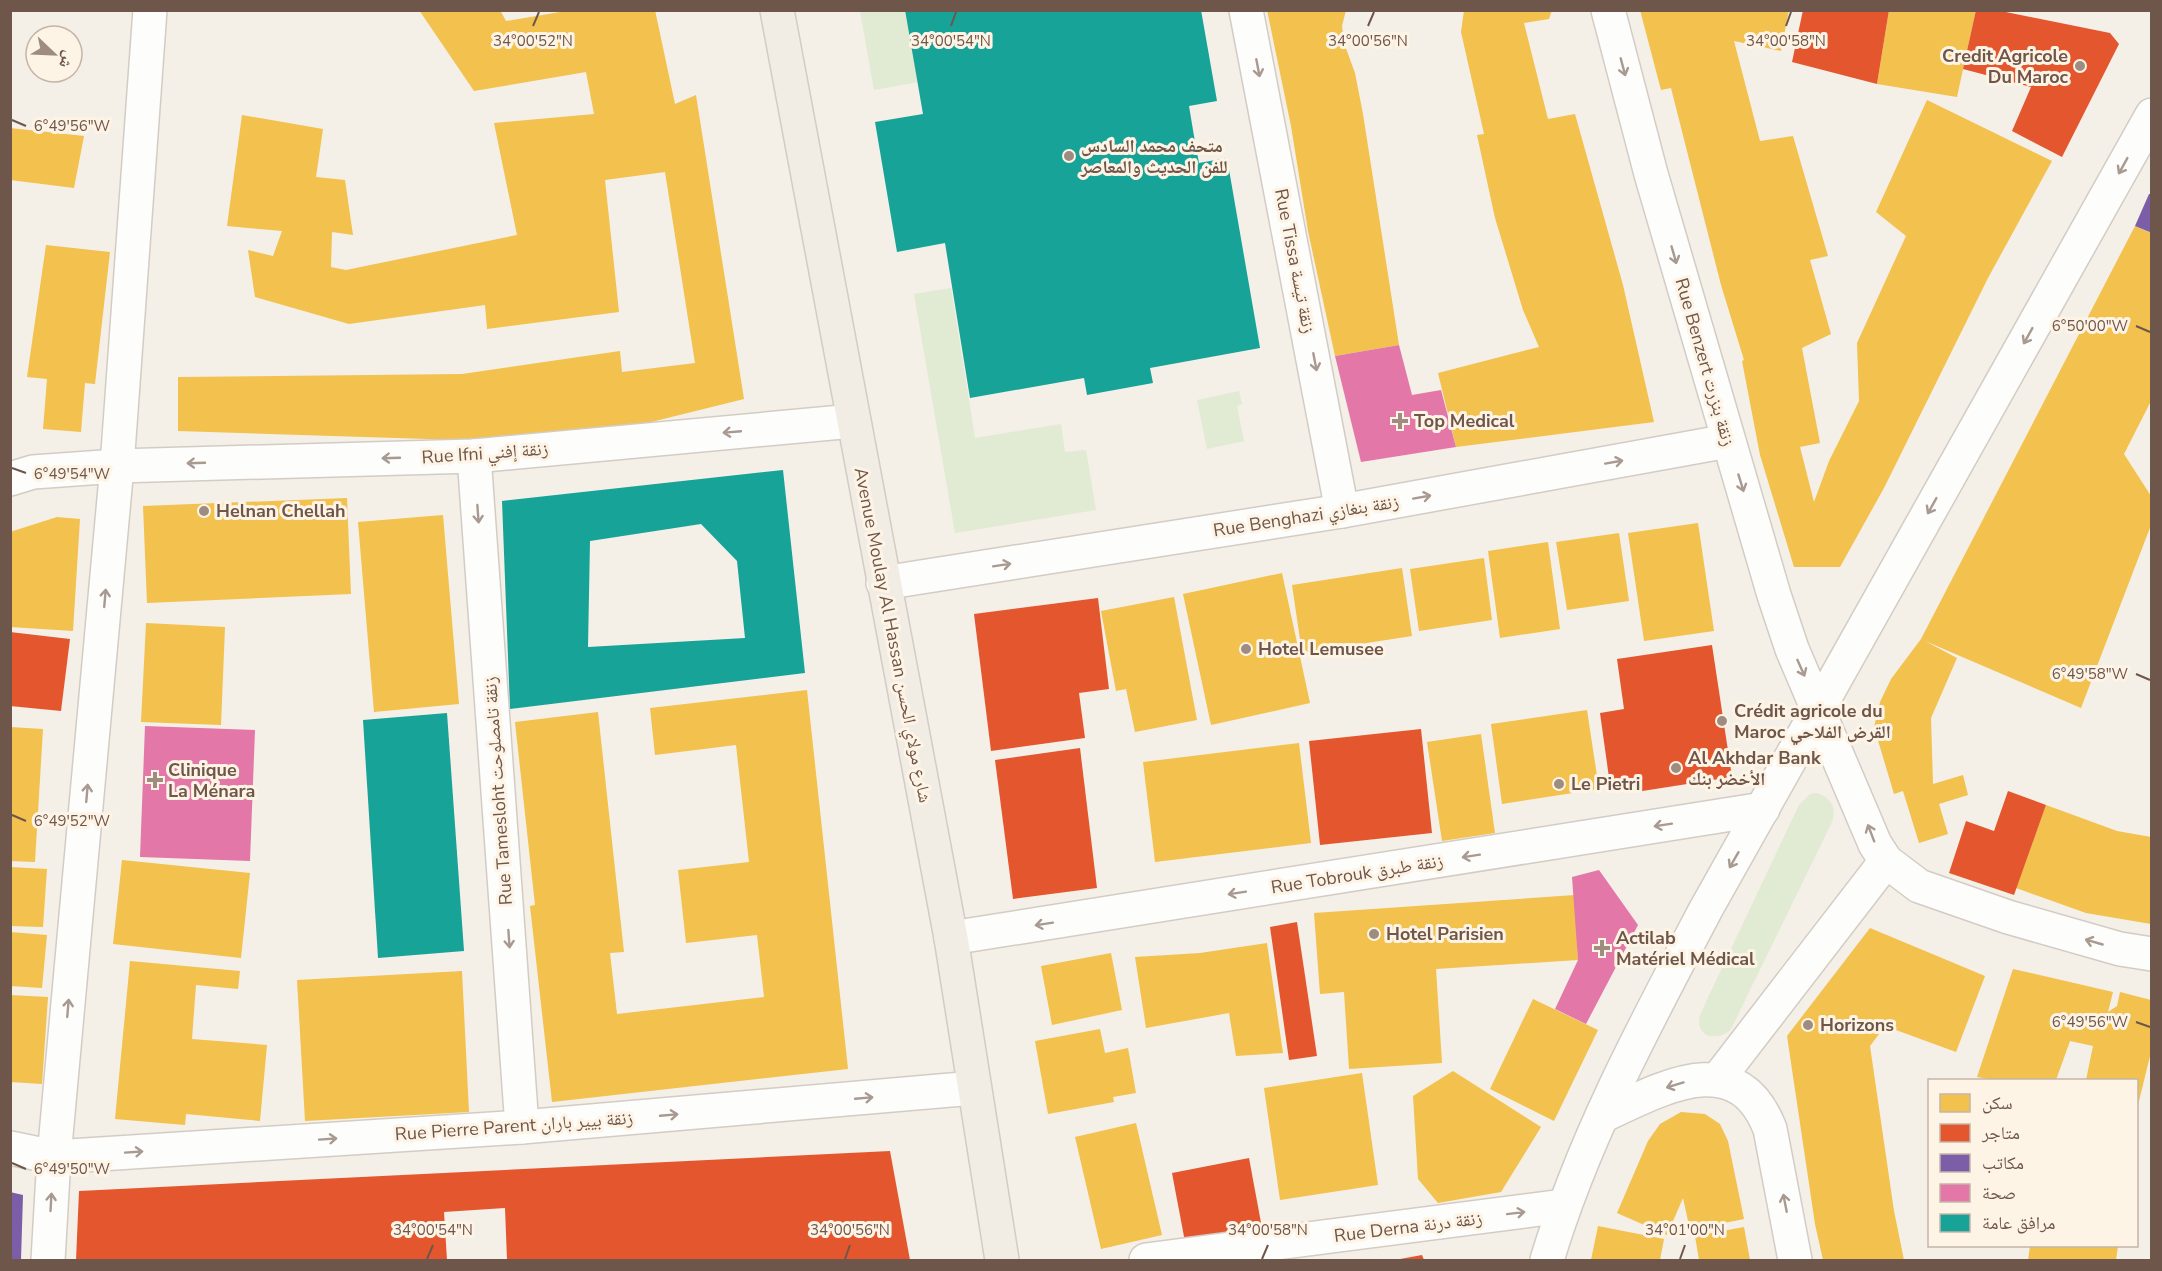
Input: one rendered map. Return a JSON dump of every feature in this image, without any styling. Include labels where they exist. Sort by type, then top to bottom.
[{"type":"main road","name":"Avenue Moulay Al Hassan شارع مولاي الحسن","points":[[777,10],[951,938],[1002,1260]]},
{"type":"street","points":[[48,1260],[54,1157],[117,466],[150,10]]},
{"type":"street","name":"Rue Tissa زنقة تيسة","points":[[1246,10],[1342,511]]},
{"type":"street","name":"Rue Benzert زنقة بنزرت","points":[[1608,10],[1651,174],[1728,441],[1792,649],[1875,844],[1887,861]]},
{"type":"street","points":[[1547,1260],[1563,1206],[1602,1116],[1652,1011],[1762,809],[2151,115]]},
{"type":"street","name":"Rue Ifni زنقة إفني","points":[[10,479],[33,472],[117,466],[474,456],[853,421]]},
{"type":"street","name":"Rue Benghazi زنقة بنغازي","points":[[883,583],[1342,511],[1728,441]]},
{"type":"street","name":"Rue Tamesloht زنقة تامصلوحت","points":[[474,456],[522,1127]]},
{"type":"street","name":"Rue Tobrouk زنقة طبرق","points":[[951,938],[1762,809]]},
{"type":"street","points":[[1718,1079],[1887,861],[1919,886],[2108,946],[2151,954]]},
{"type":"street","points":[[1602,1116],[1680,1083],[1698,1079],[1718,1079],[1736,1085],[1751,1096],[1764,1111],[1770,1129],[1795,1260]]},
{"type":"street","name":"Rue Pierre Parent زنقة بيير باران","points":[[10,1148],[54,1157],[522,1127],[974,1088]]},
{"type":"street","name":"Rue Derna زنقة درنة","points":[[1146,1260],[1563,1206]]},
{"type":"green space","points":[[860,11],[905,11],[918,82],[874,90]]},
{"type":"green space","points":[[951,288],[975,438],[1061,424],[1065,452],[1086,450],[1096,510],[955,533],[914,294]]},
{"type":"green space","points":[[1239,391],[1242,404],[1237,406],[1244,441],[1207,449],[1197,400]]},
{"type":"green space","points":[[1817,793],[1827,798],[1832,805],[1834,814],[1831,824],[1731,1029],[1722,1035],[1706,1035],[1700,1027],[1699,1020],[1704,1006],[1799,805],[1810,794]]},
{"type":"building: سكن","points":[[419,10],[500,10],[506,21],[572,10],[655,10],[675,104],[696,95],[744,399],[627,428],[460,440],[178,431],[178,377],[462,374],[620,351],[622,372],[695,363],[665,172],[605,180],[619,312],[487,329],[485,305],[349,324],[255,297],[248,250],[273,256],[282,231],[227,226],[242,115],[323,129],[316,177],[345,180],[353,235],[332,232],[331,267],[346,270],[517,235],[494,123],[594,114],[586,72],[474,91]]},
{"type":"building: سكن","points":[[1267,10],[1346,10],[1342,26],[1344,43],[1355,73],[1363,114],[1399,345],[1335,356],[1308,231],[1291,126]]},
{"type":"building: سكن","points":[[1464,10],[1552,10],[1549,19],[1524,23],[1548,119],[1575,114],[1623,285],[1654,422],[1456,447],[1438,373],[1539,347],[1523,310],[1495,218],[1477,135],[1484,134],[1461,32]]},
{"type":"building: سكن","points":[[1640,10],[1789,10],[1781,51],[1734,41],[1760,141],[1793,136],[1828,256],[1810,260],[1831,334],[1802,348],[1820,443],[1800,447],[1814,502],[1829,461],[1859,401],[1857,343],[1906,236],[1876,212],[1927,100],[2052,161],[1988,278],[1884,488],[1840,567],[1794,567],[1760,455],[1742,361],[1744,360],[1721,285],[1671,88],[1661,90]]},
{"type":"building: سكن","points":[[1889,10],[1976,10],[1957,97],[1877,84]]},
{"type":"building: سكن","points":[[10,128],[84,136],[74,188],[10,180]]},
{"type":"building: سكن","points":[[2135,226],[2151,233],[2151,401],[2124,454],[2151,496],[2151,525],[2081,708],[1925,641],[1957,658],[1931,718],[1933,784],[1963,775],[1968,795],[1939,804],[1948,834],[1919,843],[1903,791],[1894,794],[1874,727],[1880,702],[1891,679],[1921,639]]},
{"type":"building: سكن","points":[[46,245],[110,252],[95,384],[85,383],[81,432],[43,429],[47,379],[27,377]]},
{"type":"building: سكن","points":[[347,498],[351,594],[147,603],[143,506]]},
{"type":"building: سكن","points":[[443,515],[459,704],[374,712],[358,522]]},
{"type":"building: سكن","points":[[57,517],[80,519],[73,631],[10,627],[10,532]]},
{"type":"building: سكن","points":[[1698,523],[1714,631],[1644,641],[1628,533]]},
{"type":"building: سكن","points":[[1619,533],[1629,601],[1567,610],[1556,542]]},
{"type":"building: سكن","points":[[1548,542],[1560,629],[1500,638],[1488,551]]},
{"type":"building: سكن","points":[[1484,558],[1492,620],[1419,631],[1410,569]]},
{"type":"building: سكن","points":[[1402,568],[1412,636],[1302,653],[1292,585]]},
{"type":"building: سكن","name":"Hotel Lemusee","points":[[1282,573],[1310,703],[1211,725],[1183,594]]},
{"type":"building: سكن","points":[[1174,597],[1197,720],[1135,732],[1126,689],[1116,691],[1101,611]]},
{"type":"building: سكن","points":[[146,623],[225,627],[221,725],[141,722]]},
{"type":"building: سكن","points":[[807,690],[848,1069],[552,1102],[530,906],[535,905],[515,722],[598,712],[624,952],[610,953],[617,1014],[764,997],[757,935],[686,943],[678,870],[749,862],[736,745],[655,755],[650,708]]},
{"type":"building: سكن","points":[[1587,710],[1599,789],[1502,804],[1491,724]]},
{"type":"building: سكن","points":[[10,727],[43,729],[35,862],[10,861]]},
{"type":"building: سكن","points":[[1481,734],[1495,833],[1442,841],[1427,742]]},
{"type":"building: سكن","points":[[1299,743],[1311,843],[1155,862],[1143,762]]},
{"type":"building: سكن","points":[[2046,805],[2117,831],[2151,837],[2151,924],[2086,913],[2016,888]]},
{"type":"building: سكن","points":[[122,860],[250,873],[241,958],[113,944]]},
{"type":"building: سكن","points":[[10,867],[47,869],[43,927],[10,926]]},
{"type":"building: سكن","points":[[1575,895],[1578,960],[1436,969],[1442,1063],[1349,1069],[1344,992],[1320,994],[1314,913]]},
{"type":"building: سكن","points":[[1870,928],[1985,976],[1956,1052],[1885,1026],[1870,1046],[1894,1211],[1904,1260],[1823,1260],[1815,1224],[1787,1036]]},
{"type":"building: سكن","points":[[10,932],[47,935],[42,988],[10,986]]},
{"type":"building: سكن","points":[[1267,943],[1283,1053],[1236,1056],[1229,1013],[1146,1028],[1135,957],[1200,953]]},
{"type":"building: سكن","points":[[1111,953],[1122,1010],[1052,1025],[1041,966]]},
{"type":"building: سكن","points":[[130,961],[240,971],[238,989],[196,985],[192,1039],[267,1045],[260,1121],[186,1114],[185,1125],[115,1119]]},
{"type":"building: سكن","points":[[2013,969],[2113,992],[2108,1012],[2117,1006],[2120,992],[2151,1000],[2151,1052],[2138,1105],[2138,1079],[2086,1079],[2093,1046],[2070,1041],[2056,1079],[1977,1077]]},
{"type":"building: سكن","points":[[462,971],[469,1112],[305,1121],[297,980]]},
{"type":"building: سكن","points":[[10,995],[48,997],[42,1084],[10,1082]]},
{"type":"building: سكن","points":[[1533,999],[1598,1030],[1554,1121],[1490,1089]]},
{"type":"building: سكن","points":[[1100,1029],[1105,1053],[1128,1048],[1136,1093],[1113,1097],[1114,1102],[1048,1114],[1035,1041]]},
{"type":"building: سكن","points":[[1453,1071],[1541,1127],[1501,1192],[1438,1203],[1418,1179],[1413,1096]]},
{"type":"building: سكن","points":[[1362,1073],[1378,1185],[1280,1200],[1264,1088]]},
{"type":"building: سكن","points":[[1681,1112],[1705,1114],[1720,1124],[1728,1141],[1744,1219],[1690,1230],[1683,1198],[1667,1235],[1617,1213],[1648,1141],[1660,1124]]},
{"type":"building: سكن","points":[[1136,1123],[1162,1235],[1101,1249],[1075,1137]]},
{"type":"building: سكن","points":[[1598,1226],[1664,1239],[1660,1260],[1591,1260]]},
{"type":"building: سكن","points":[[1744,1227],[1750,1260],[1699,1260],[1695,1236]]},
{"type":"building: سكن","points":[[2030,1247],[2118,1247],[2116,1260],[2028,1260]]},
{"type":"building: متاجر","points":[[1803,10],[1889,10],[1877,84],[1792,62]]},
{"type":"building: متاجر","points":[[1976,10],[1996,10],[2110,33],[2119,44],[2062,157],[2012,131],[2031,87],[1963,69]]},
{"type":"building: متاجر","points":[[1098,598],[1109,689],[1079,693],[1085,738],[991,751],[974,614]]},
{"type":"building: متاجر","points":[[10,632],[70,639],[61,711],[10,706]]},
{"type":"building: متاجر","points":[[1712,645],[1732,777],[1636,792],[1635,781],[1610,785],[1600,713],[1624,709],[1617,659]]},
{"type":"building: متاجر","points":[[1421,729],[1432,833],[1320,845],[1309,741]]},
{"type":"building: متاجر","points":[[1080,748],[1097,888],[1013,899],[995,760]]},
{"type":"building: متاجر","points":[[2008,791],[2046,805],[2014,895],[1949,873],[1966,821],[1994,831]]},
{"type":"building: متاجر","points":[[1297,922],[1317,1056],[1289,1060],[1270,927]]},
{"type":"building: متاجر","points":[[890,1151],[910,1260],[507,1260],[505,1208],[444,1212],[447,1260],[76,1260],[79,1191]]},
{"type":"building: متاجر","points":[[1249,1158],[1262,1228],[1185,1242],[1172,1173]]},
{"type":"building: متاجر","points":[[1422,1255],[1424,1260],[1400,1260],[1400,1259]]},
{"type":"building: مكاتب","points":[[2149,194],[2152,194],[2152,233],[2135,226]]},
{"type":"building: مكاتب","points":[[10,1192],[23,1195],[21,1260],[10,1260]]},
{"type":"building: صحة","name":"Top Medical","points":[[1399,345],[1412,395],[1441,390],[1456,447],[1361,462],[1335,356]]},
{"type":"building: صحة","points":[[145,726],[255,730],[250,861],[140,857]]},
{"type":"building: صحة","name":"Actilab Matériel Médical","points":[[1599,870],[1638,925],[1586,1024],[1555,1009],[1578,960],[1572,877]]},
{"type":"building: مرافق عامة","points":[[905,10],[1201,10],[1217,101],[1189,106],[1194,136],[1199,163],[1227,158],[1260,348],[1150,368],[1153,383],[1087,395],[1084,378],[970,398],[945,243],[897,252],[875,122],[923,114]]},
{"type":"building: مرافق عامة","points":[[783,470],[805,673],[510,709],[502,501]],"holes":[[[701,524],[737,561],[745,638],[588,647],[590,541]]]},
{"type":"building: مرافق عامة","points":[[447,713],[464,951],[378,958],[363,720]]},
{"type":"place","name":"Credit Agricole Du Maroc","points":[[2080,66]]},
{"type":"place","name":"متحف محمد السادس للفن الحديث والمعاصر","points":[[1069,156]]},
{"type":"place","name":"Top Medical","points":[[1400,421]]},
{"type":"place","name":"Helnan Chellah","points":[[204,511]]},
{"type":"place","name":"Hotel Lemusee","points":[[1246,649]]},
{"type":"place","name":"Crédit agricole du Maroc القرض الفلاحي","points":[[1722,721]]},
{"type":"place","name":"Al Akhdar Bank الأخضر بنك","points":[[1676,768]]},
{"type":"place","name":"Clinique La Ménara","points":[[155,780]]},
{"type":"place","name":"Le Pietri","points":[[1559,784]]},
{"type":"place","name":"Hotel Parisien","points":[[1374,934]]},
{"type":"place","name":"Actilab Matériel Médical","points":[[1602,948]]},
{"type":"place","name":"Horizons","points":[[1808,1025]]}]
